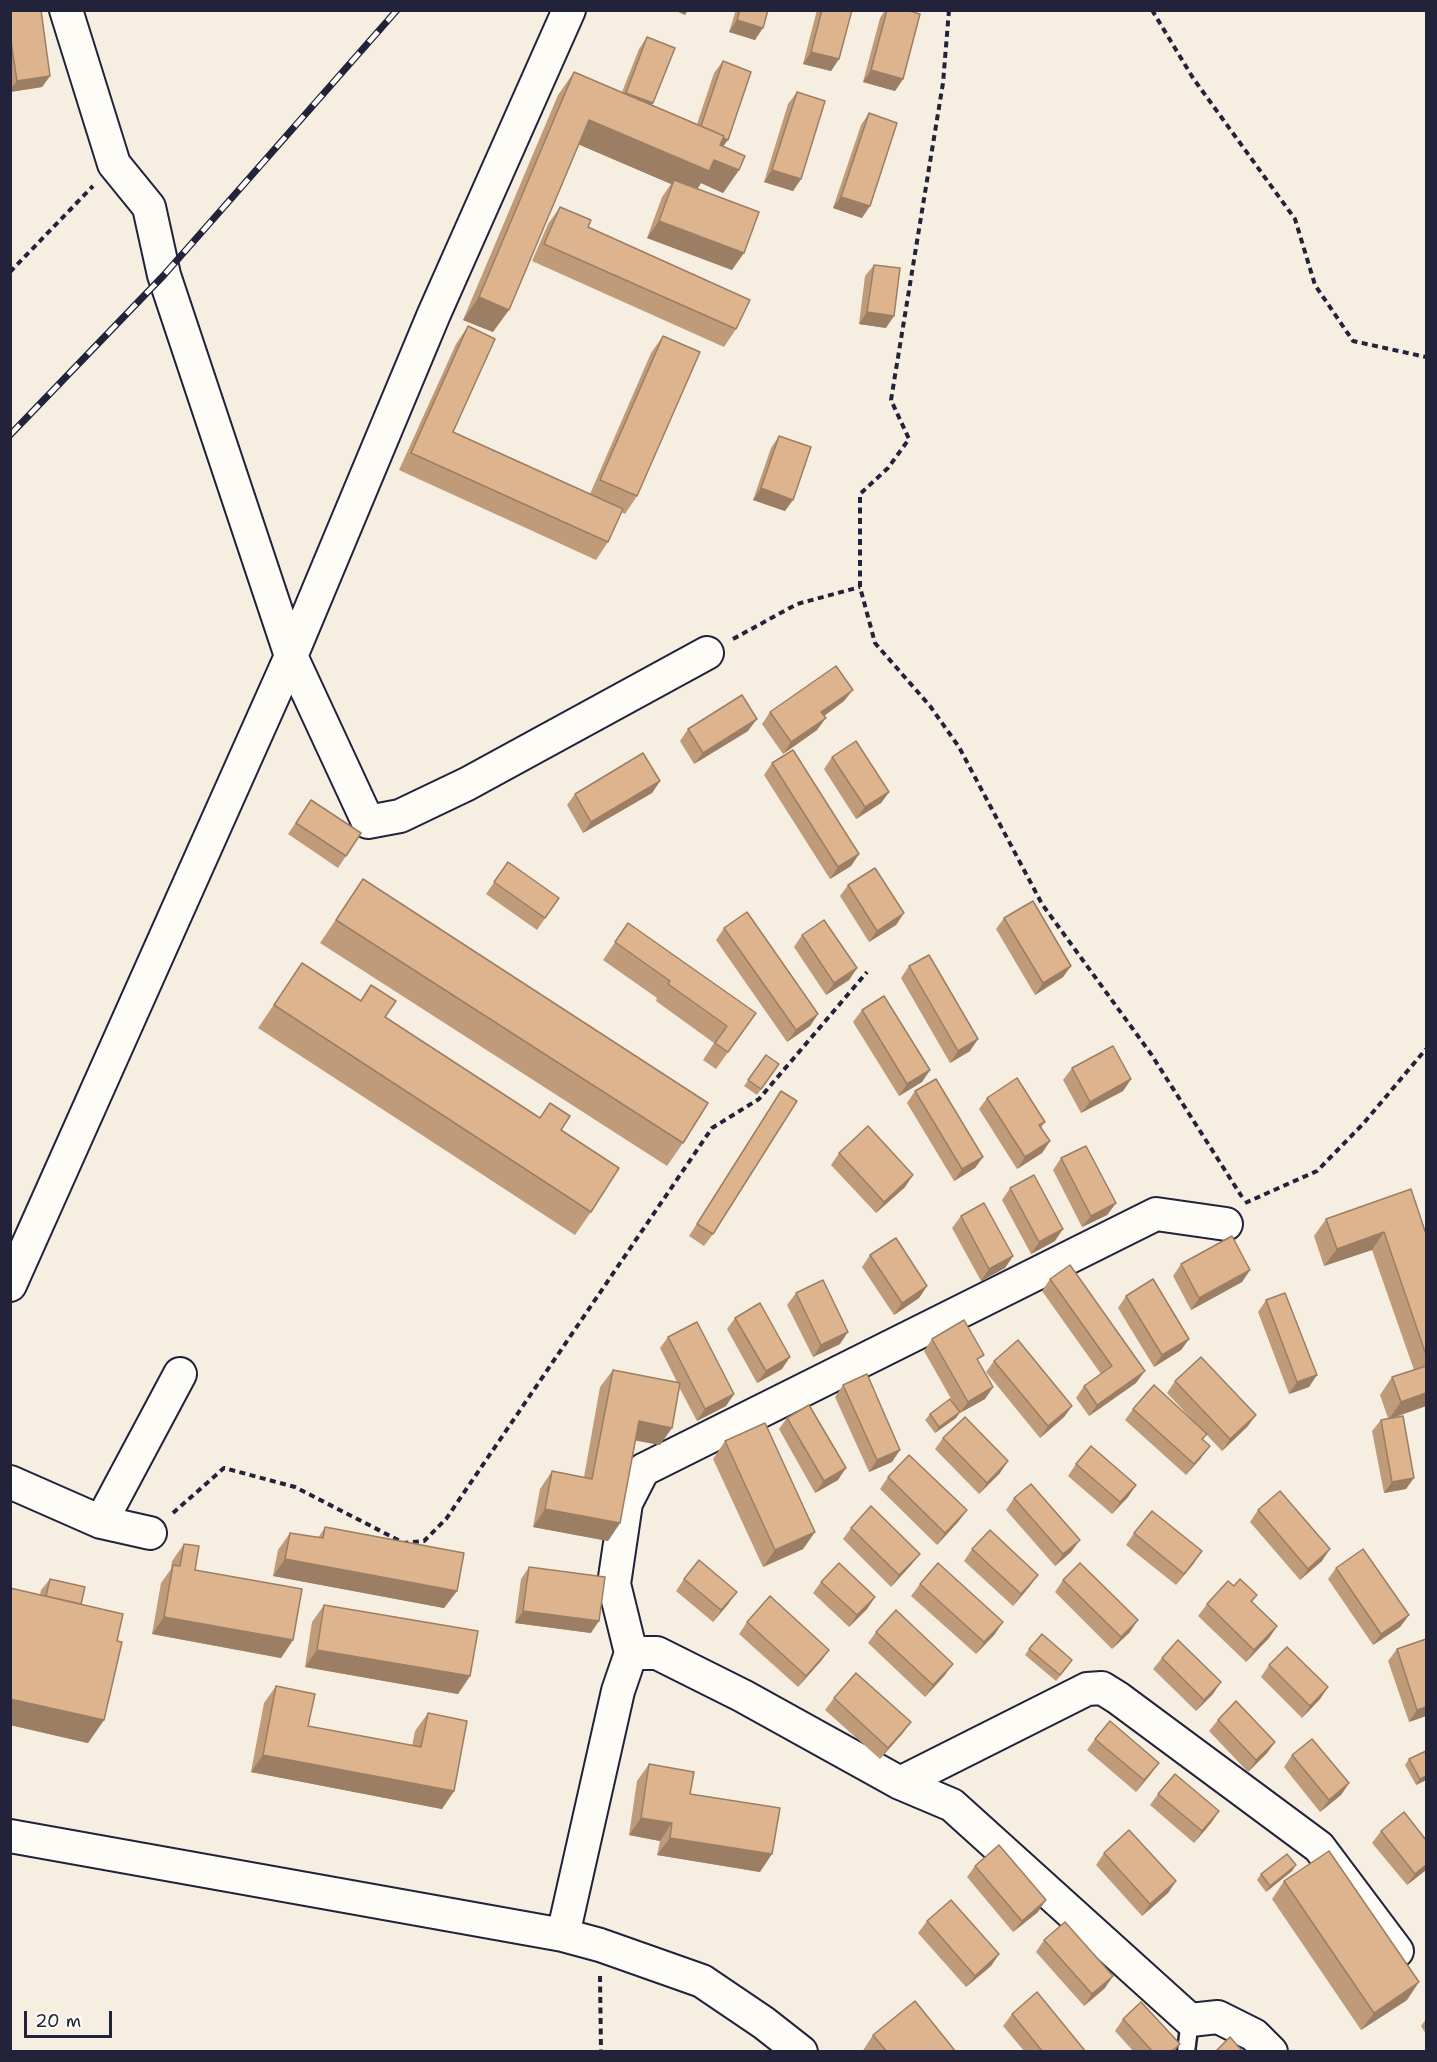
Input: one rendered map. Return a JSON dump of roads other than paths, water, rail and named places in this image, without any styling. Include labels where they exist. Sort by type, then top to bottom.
[{"type":"street","points":[[66,10],[114,164],[149,207],[164,275],[291,656],[368,822],[400,816],[458,788],[707,653]]},
{"type":"street","points":[[10,1285],[291,656],[434,314],[569,10]]},
{"type":"street","points":[[563,1935],[618,1691],[631,1653],[614,1584],[626,1503],[643,1470],[1156,1214],[1236,1213]]},
{"type":"street","points":[[101,1522],[180,1374]]},
{"type":"street","points":[[10,1482],[101,1522],[150,1533]]},
{"type":"street","points":[[631,1653],[657,1653],[743,1696],[900,1783],[952,1805],[1190,2020],[1218,2017],[1254,2035],[1271,2052]]},
{"type":"street","points":[[900,1783],[1087,1689],[1102,1688],[1319,1847],[1397,1951]]},
{"type":"street","points":[[10,1836],[563,1935],[600,1945],[702,1981],[764,2023],[801,2052]]},
{"type":"lane","points":[[1186,2052],[1190,2020]]},
{"type":"railway","points":[[10,435],[164,275],[397,10]]}]
